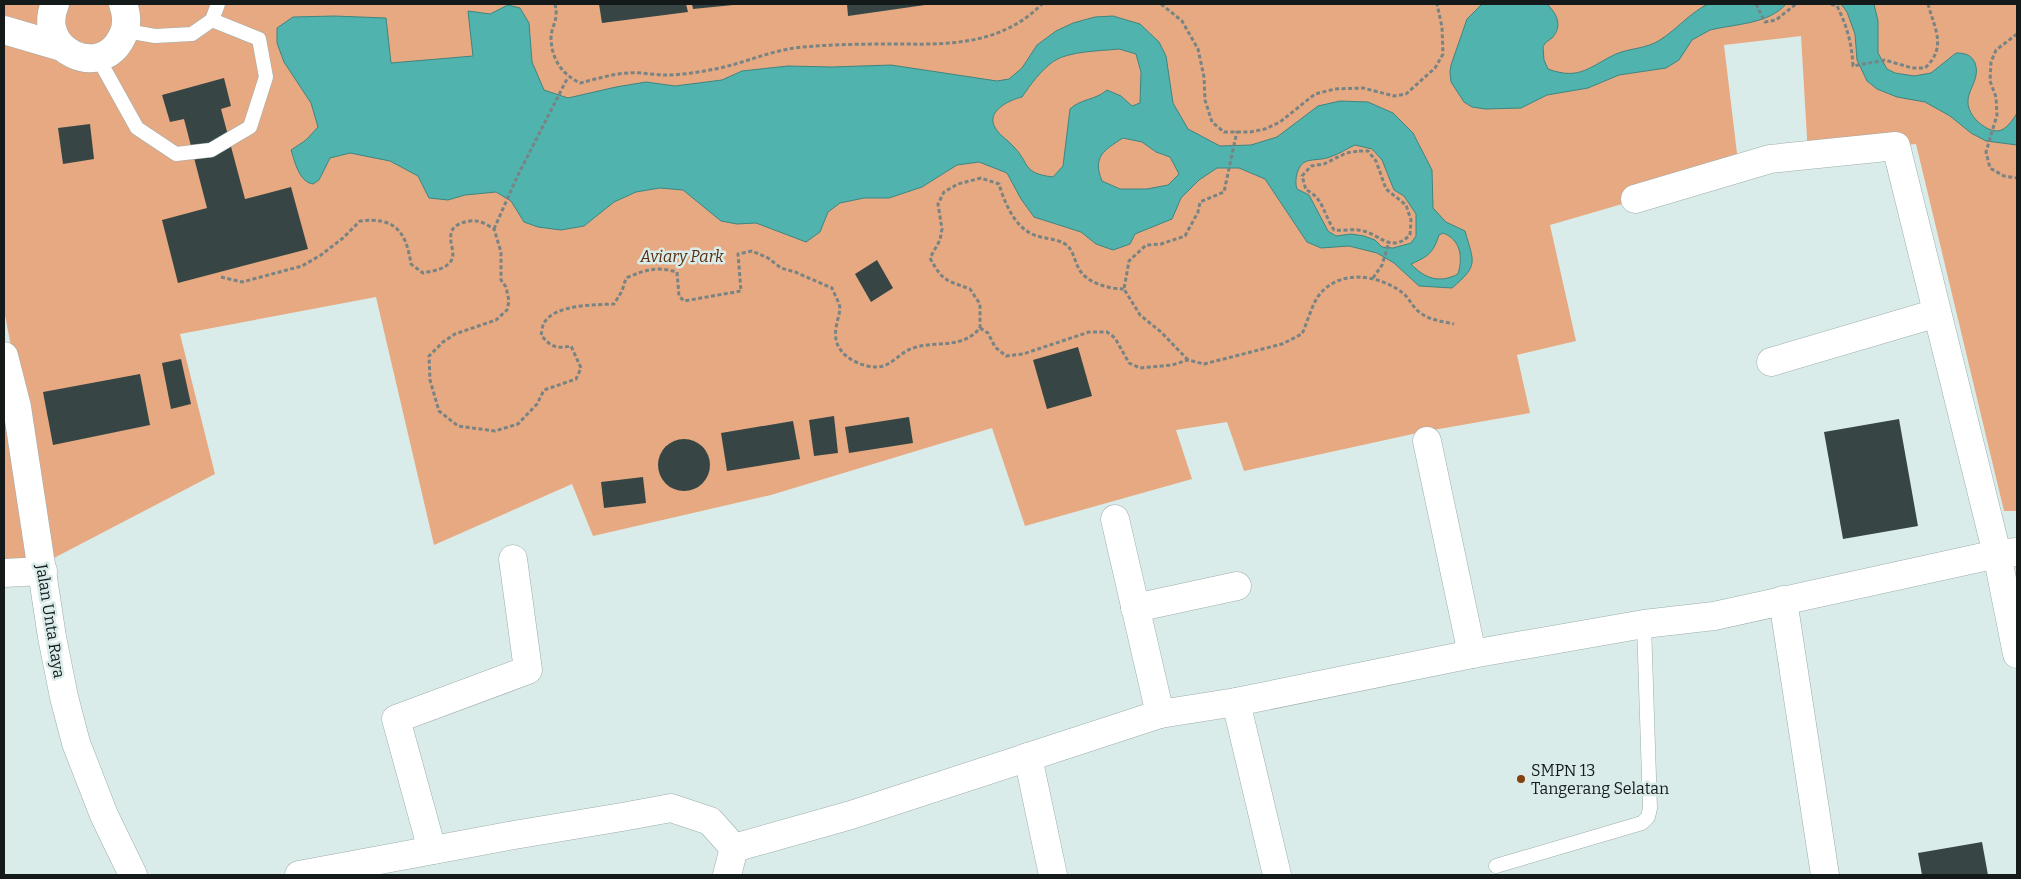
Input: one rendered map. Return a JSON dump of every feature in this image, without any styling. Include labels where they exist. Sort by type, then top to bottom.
[{"type":"street","points":[[47,6],[54,36],[62,47],[72,55],[98,58],[110,52],[120,43],[126,31],[127,18],[123,4]]},
{"type":"street","points":[[4,30],[62,47]]},
{"type":"street","points":[[1635,198],[1770,159],[1896,146],[1937,313],[2007,553],[2017,654]]},
{"type":"street","points":[[1771,362],[1937,313]]},
{"type":"street","name":"Jalan Unta Raya","points":[[4,356],[17,407],[52,638],[64,697],[76,743],[104,815],[133,875]]},
{"type":"street","points":[[1427,441],[1472,654]]},
{"type":"street","points":[[1114,519],[1160,714]]},
{"type":"street","points":[[734,848],[852,815],[1160,714],[1236,702],[1472,654],[1644,624],[1714,616],[2007,553]]},
{"type":"street","points":[[432,850],[396,719],[528,670],[513,559]]},
{"type":"street","points":[[4,573],[43,571]]},
{"type":"street","points":[[1135,608],[1237,586]]},
{"type":"street","points":[[1783,600],[1825,875]]},
{"type":"street","points":[[1236,702],[1277,875]]},
{"type":"street","points":[[1028,757],[1053,875]]},
{"type":"street","points":[[300,875],[670,808],[710,821],[734,848]]},
{"type":"street","points":[[727,875],[734,848]]},
{"type":"lane","points":[[126,31],[155,36],[192,34],[212,20],[218,4]]},
{"type":"lane","points":[[98,58],[137,128],[176,154],[211,150],[250,127],[266,77],[259,39],[212,20]]},
{"type":"lane","points":[[1496,866],[1642,823],[1648,817],[1650,808],[1644,624]]},
{"type":"path","points":[[555,4],[557,15],[551,38],[557,64],[568,77],[580,83],[605,76],[627,73],[666,75],[716,69],[769,52],[800,47],[828,45],[937,45],[964,42],[987,37],[1012,28],[1029,17],[1042,4]]},
{"type":"path","points":[[1162,4],[1182,21],[1198,49],[1204,77],[1205,100],[1212,122],[1224,132],[1265,129],[1280,122],[1315,94],[1336,89],[1363,88],[1394,96],[1406,94],[1436,68],[1443,54],[1442,27],[1437,4]]},
{"type":"path","points":[[1756,4],[1765,22],[1776,20],[1796,4]]},
{"type":"path","points":[[1831,4],[1837,6],[1846,24],[1852,47],[1853,66],[1885,60],[1912,68],[1925,68],[1935,58],[1938,42],[1928,4]]},
{"type":"path","points":[[2017,34],[1996,50],[1991,62],[1990,81],[1996,97],[1997,115],[1990,144],[1986,152],[1990,168],[2004,176],[2017,178]]},
{"type":"path","points":[[568,77],[517,177],[494,229],[501,252],[501,280],[506,287],[509,301],[507,310],[496,320],[455,334],[443,342],[429,356],[430,380],[439,411],[458,426],[495,431],[518,424],[537,404],[544,390],[576,379],[581,368],[571,346],[559,348],[547,343],[541,335],[544,323],[555,312],[578,306],[614,304],[622,291],[626,278],[644,271],[662,268],[677,272],[679,296],[684,301],[741,291],[738,254],[752,251],[768,258],[780,268],[795,272],[832,288],[840,307],[835,334],[838,348],[847,357],[863,364],[876,367],[887,364],[910,348],[925,344],[958,342],[972,338],[980,328],[980,304],[970,289],[948,283],[938,272],[930,258],[940,240],[942,229],[938,204],[944,192],[958,184],[981,178],[999,184],[1006,206],[1031,234],[1065,244],[1071,250],[1079,270],[1086,276],[1108,288],[1124,289]]},
{"type":"path","points":[[1188,360],[1161,332],[1140,315],[1124,289],[1129,261],[1136,252],[1146,245],[1161,244],[1185,236],[1198,212],[1200,202],[1224,192],[1237,131]]},
{"type":"path","points":[[1368,151],[1376,161],[1386,189],[1406,205],[1412,220],[1410,235],[1405,240],[1395,244],[1389,242],[1359,230],[1334,230],[1321,201],[1314,193],[1306,190],[1302,176],[1306,170],[1311,166],[1324,164],[1346,153],[1368,151]]},
{"type":"path","points":[[221,277],[242,282],[302,266],[336,244],[360,221],[377,219],[387,221],[407,242],[412,264],[423,273],[444,268],[452,260],[451,234],[454,226],[477,220],[494,229]]},
{"type":"path","points":[[1373,278],[1382,265],[1389,242]]},
{"type":"path","points":[[980,328],[988,333],[995,347],[1006,356],[1023,354],[1089,332],[1107,332],[1115,338],[1129,364],[1140,368],[1188,360],[1204,364],[1282,344],[1302,334],[1316,300],[1324,290],[1344,279],[1360,276],[1384,282],[1404,294],[1418,311],[1433,320],[1454,324]]},
{"type":"green space","name":"Aviary Park","points":[[4,4],[2017,4],[2017,511],[2004,511],[1916,144],[1808,155],[1801,36],[1724,45],[1739,170],[1550,225],[1576,341],[1517,355],[1530,413],[1422,432],[1244,471],[1227,422],[1176,430],[1192,479],[1025,526],[992,428],[771,495],[593,536],[572,484],[434,545],[376,297],[180,334],[215,474],[52,559],[4,310]]},
{"type":"green space","points":[[4,397],[48,563],[4,568]]},
{"type":"water","points":[[1482,4],[1547,4],[1554,12],[1558,25],[1555,34],[1543,47],[1544,60],[1548,69],[1577,73],[1621,52],[1655,43],[1708,4],[1786,4],[1770,16],[1751,22],[1710,30],[1692,40],[1679,60],[1666,68],[1619,75],[1588,88],[1547,95],[1521,108],[1485,109],[1472,107],[1464,102],[1451,82],[1450,72],[1467,19]]},
{"type":"water","points":[[1841,4],[1874,4],[1878,21],[1878,53],[1887,69],[1895,73],[1914,76],[1931,73],[1956,53],[1969,56],[1975,63],[1976,71],[1968,97],[1971,112],[1977,121],[1984,126],[1998,131],[2006,127],[2017,113],[2017,145],[1986,141],[1971,133],[1950,116],[1925,102],[1897,97],[1877,89],[1867,81],[1857,60],[1855,34],[1847,12]]},
{"type":"water","points":[[508,5],[520,8],[529,23],[532,62],[544,90],[568,98],[646,82],[675,86],[722,80],[742,71],[788,66],[891,65],[997,81],[1009,79],[1022,68],[1037,45],[1056,31],[1073,23],[1095,17],[1113,16],[1140,24],[1159,42],[1166,56],[1173,103],[1188,129],[1220,146],[1251,145],[1277,137],[1318,106],[1340,101],[1368,102],[1393,113],[1413,133],[1432,170],[1433,208],[1446,222],[1465,231],[1471,250],[1472,263],[1467,274],[1452,288],[1419,286],[1394,263],[1377,253],[1349,246],[1321,248],[1307,242],[1265,179],[1239,168],[1217,168],[1199,180],[1181,198],[1172,219],[1135,234],[1130,244],[1113,250],[1096,244],[1081,232],[1034,217],[1021,199],[1007,173],[979,162],[957,165],[922,187],[889,198],[864,198],[840,203],[828,212],[820,232],[806,242],[756,223],[737,224],[721,221],[683,190],[660,188],[636,192],[614,202],[584,226],[561,230],[538,227],[524,222],[511,201],[496,192],[465,195],[448,200],[429,198],[418,176],[390,161],[350,153],[330,158],[319,180],[313,184],[304,180],[298,171],[291,150],[306,140],[318,127],[311,103],[284,62],[277,43],[277,28],[293,17],[386,18],[391,63],[473,56],[468,11],[490,14]],"holes":[[[1119,49],[1136,54],[1141,72],[1140,103],[1132,106],[1121,96],[1107,90],[1074,106],[1070,109],[1063,166],[1053,177],[1036,173],[1028,167],[1019,152],[996,129],[993,117],[1005,104],[1022,97],[1033,82],[1054,61],[1068,55]],[[1123,138],[1142,142],[1156,152],[1170,157],[1179,174],[1168,185],[1147,189],[1120,189],[1102,181],[1099,173],[1099,160],[1105,151]],[[1355,145],[1372,149],[1382,160],[1394,190],[1404,196],[1416,214],[1416,236],[1411,243],[1393,248],[1382,247],[1375,240],[1364,236],[1351,234],[1336,236],[1328,231],[1309,195],[1297,189],[1296,182],[1297,173],[1304,163],[1336,154]],[[1443,233],[1454,240],[1460,255],[1458,274],[1444,279],[1427,276],[1411,264],[1430,253],[1439,235]]]},
{"type":"building","points":[[599,4],[686,4],[688,12],[602,23]]},
{"type":"building","points":[[692,4],[733,4],[733,5],[693,9]]},
{"type":"building","points":[[847,4],[925,4],[925,5],[848,16]]},
{"type":"building","points":[[224,78],[231,106],[221,109],[245,199],[291,187],[308,249],[178,283],[162,220],[207,208],[184,119],[170,122],[162,95]]},
{"type":"building","points":[[90,124],[94,159],[63,164],[58,128]]},
{"type":"building","points":[[877,260],[893,288],[871,302],[855,274]]},
{"type":"building","points":[[1078,347],[1092,396],[1047,409],[1033,360]]},
{"type":"building","points":[[181,359],[191,404],[171,409],[162,363]]},
{"type":"building","points":[[140,374],[150,425],[53,445],[43,392]]},
{"type":"building","points":[[834,416],[838,453],[814,456],[809,420]]},
{"type":"building","points":[[909,417],[913,443],[849,453],[845,427]]},
{"type":"building","points":[[1899,419],[1918,526],[1843,539],[1824,432]]},
{"type":"building","points":[[793,421],[800,459],[727,471],[721,433]]},
{"type":"building","points":[[684,439],[694,441],[702,447],[708,455],[710,465],[708,475],[702,483],[694,489],[684,491],[674,489],[666,483],[660,475],[658,465],[660,455],[666,447],[674,441]]},
{"type":"building","points":[[643,477],[646,503],[604,508],[601,482]]},
{"type":"building","points":[[1982,842],[1988,875],[1922,875],[1918,853]]},
{"type":"place","name":"SMPN 13 Tangerang Selatan","points":[[1521,779]]}]
